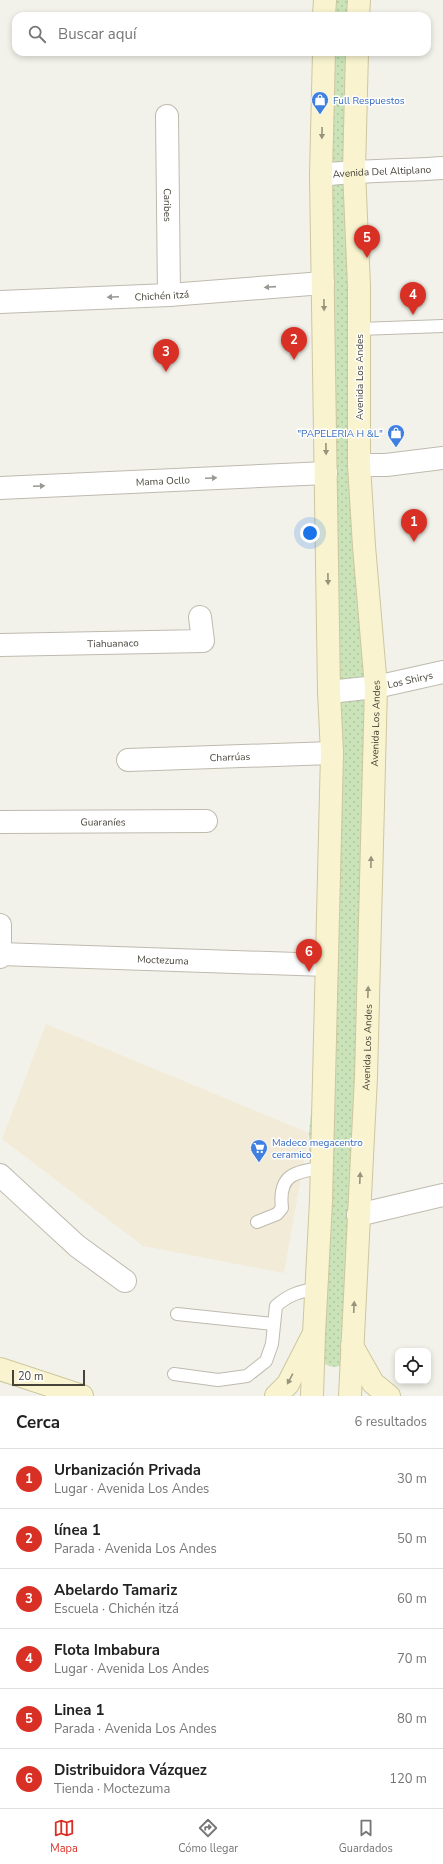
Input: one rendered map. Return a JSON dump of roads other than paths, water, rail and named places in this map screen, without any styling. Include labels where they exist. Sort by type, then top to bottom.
[{"type":"main road","points":[[324,0],[324,12]]},
{"type":"main road","points":[[358,12],[359,0]]},
{"type":"main road","points":[[312,1396],[322,1168],[332,753],[321,174],[324,56]]},
{"type":"main road","name":"Avenida Los Andes","points":[[350,1396],[366,1077],[376,687],[359,465],[359,329],[354,171],[358,56]]},
{"type":"main road","points":[[276,1396],[288,1384],[314,1334]]},
{"type":"main road","points":[[352,1346],[373,1383],[389,1396]]},
{"type":"main road","points":[[0,1369],[82,1396]]},
{"type":"street","name":"Caribes","points":[[167,116],[170,294]]},
{"type":"street","name":"Avenida Del Altiplano","points":[[321,174],[354,171],[395,171],[443,168]]},
{"type":"street","name":"Chichén itzá","points":[[0,302],[170,294],[323,283]]},
{"type":"street","points":[[359,465],[386,465],[443,458]]},
{"type":"street","name":"Mama Ocllo","points":[[0,488],[326,473]]},
{"type":"street","name":"Tiahuanaco","points":[[0,645],[203,641],[200,617]]},
{"type":"street","name":"Los Shirys","points":[[330,692],[376,687],[443,672]]},
{"type":"street","name":"Charrúas","points":[[128,760],[332,753]]},
{"type":"street","name":"Guaraníes","points":[[0,822],[206,821]]},
{"type":"street","points":[[0,925],[0,955]]},
{"type":"street","name":"Moctezuma","points":[[0,955],[326,965]]},
{"type":"street","points":[[0,1175],[77,1246],[124,1281]]},
{"type":"street","points":[[358,1215],[443,1195]]},
{"type":"lane","points":[[359,329],[443,326]]},
{"type":"lane","points":[[258,1222],[276,1214],[282,1208],[280,1194],[284,1184],[294,1173],[322,1168]]},
{"type":"lane","points":[[174,1374],[218,1380],[247,1376],[266,1361],[272,1344],[276,1306],[284,1299],[300,1291],[316,1289]]},
{"type":"lane","points":[[177,1314],[273,1324]]},
{"type":"place","name":"Full Respuestos","points":[[320,115]]},
{"type":"place","name":"Linea 1","points":[[367,258]]},
{"type":"place","name":"Flota Imbabura","points":[[413,315]]},
{"type":"place","name":"línea 1","points":[[294,360]]},
{"type":"place","name":"Abelardo Tamariz","points":[[166,372]]},
{"type":"place","name":"\"PAPELERIA H &L\"","points":[[396,448]]},
{"type":"place","name":"Urbanización Privada","points":[[414,542]]},
{"type":"place","name":"Distribuidora Vázquez","points":[[309,972]]},
{"type":"place","name":"Madeco megacentro ceramico","points":[[259,1163]]}]
